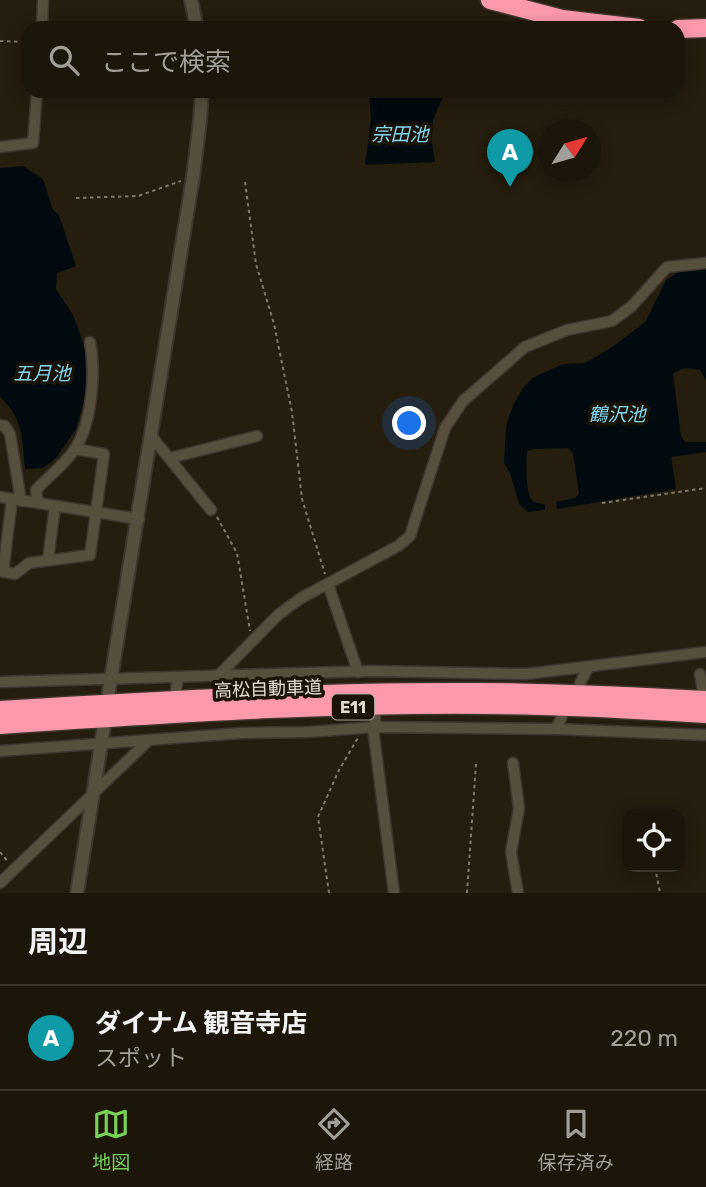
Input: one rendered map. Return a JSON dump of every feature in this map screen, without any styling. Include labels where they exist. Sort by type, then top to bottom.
[{"type":"highway","points":[[490,0],[579,21]]},
{"type":"highway","points":[[685,28],[706,27]]},
{"type":"highway","name":"高松自動車道","points":[[0,710],[288,695],[408,692],[704,696]]},
{"type":"highway","name":"高松自動車道","points":[[0,724],[160,714],[408,706],[539,706],[706,714]]},
{"type":"street","points":[[42,21],[43,0]]},
{"type":"street","points":[[191,0],[196,21]]},
{"type":"street","points":[[0,147],[33,143],[36,98]]},
{"type":"street","points":[[108,697],[193,177],[201,98]]},
{"type":"street","points":[[218,676],[278,615],[301,598],[398,546],[410,536],[451,416],[463,401],[525,347],[567,330],[612,321],[632,306],[667,267],[706,263]]},
{"type":"street","points":[[38,503],[36,490],[75,449],[86,420],[93,385],[90,342]]},
{"type":"street","points":[[0,425],[5,426],[10,434],[16,500],[2,571],[15,574],[29,563],[90,555],[103,454],[75,449]]},
{"type":"street","points":[[170,458],[257,436]]},
{"type":"street","points":[[152,437],[211,510]]},
{"type":"street","points":[[0,497],[139,519]]},
{"type":"street","points":[[48,560],[55,506]]},
{"type":"street","points":[[328,584],[358,672]]},
{"type":"street","points":[[0,681],[373,671],[527,674],[706,652]]},
{"type":"street","points":[[580,682],[588,668]]},
{"type":"street","points":[[373,671],[373,685]]},
{"type":"street","points":[[700,674],[704,696]]},
{"type":"street","points":[[176,690],[178,677]]},
{"type":"street","points":[[375,715],[374,728],[394,893]]},
{"type":"street","points":[[555,729],[562,716]]},
{"type":"street","points":[[76,893],[104,726]]},
{"type":"street","points":[[0,751],[149,740],[167,734],[374,728],[555,729],[706,735]]},
{"type":"street","points":[[0,883],[149,740]]},
{"type":"street","points":[[513,763],[519,808],[511,852],[517,893]]},
{"type":"path","points":[[0,41],[21,42]]},
{"type":"path","points":[[76,198],[138,196],[193,177]]},
{"type":"path","points":[[245,182],[256,264],[286,376],[309,528],[328,584]]},
{"type":"path","points":[[602,503],[706,488]]},
{"type":"path","points":[[211,510],[237,553],[242,571],[251,642]]},
{"type":"path","points":[[329,893],[318,817],[360,729]]},
{"type":"path","points":[[467,893],[475,764]]},
{"type":"path","points":[[0,852],[13,871]]},
{"type":"path","points":[[656,872],[660,893]]},
{"type":"water","name":"宗田池","points":[[369,98],[443,98],[432,125],[435,162],[365,165],[371,120]]},
{"type":"water","name":"五月池","points":[[23,166],[43,179],[53,210],[59,215],[76,266],[57,273],[56,289],[73,315],[85,348],[86,394],[76,429],[56,458],[43,468],[25,469],[18,422],[0,397],[0,168]]},
{"type":"water","name":"鶴沢池","points":[[706,268],[706,380],[700,370],[679,370],[673,374],[681,436],[685,442],[706,442],[706,452],[671,457],[676,489],[557,509],[556,502],[575,498],[579,494],[573,453],[568,448],[527,451],[529,494],[534,502],[545,505],[545,510],[528,512],[519,504],[510,473],[504,463],[506,427],[513,405],[523,388],[534,377],[563,364],[585,363],[614,346],[646,321],[666,280],[680,271]]},
{"type":"place","name":"ダイナム 観音寺店","points":[[510,187]]}]
